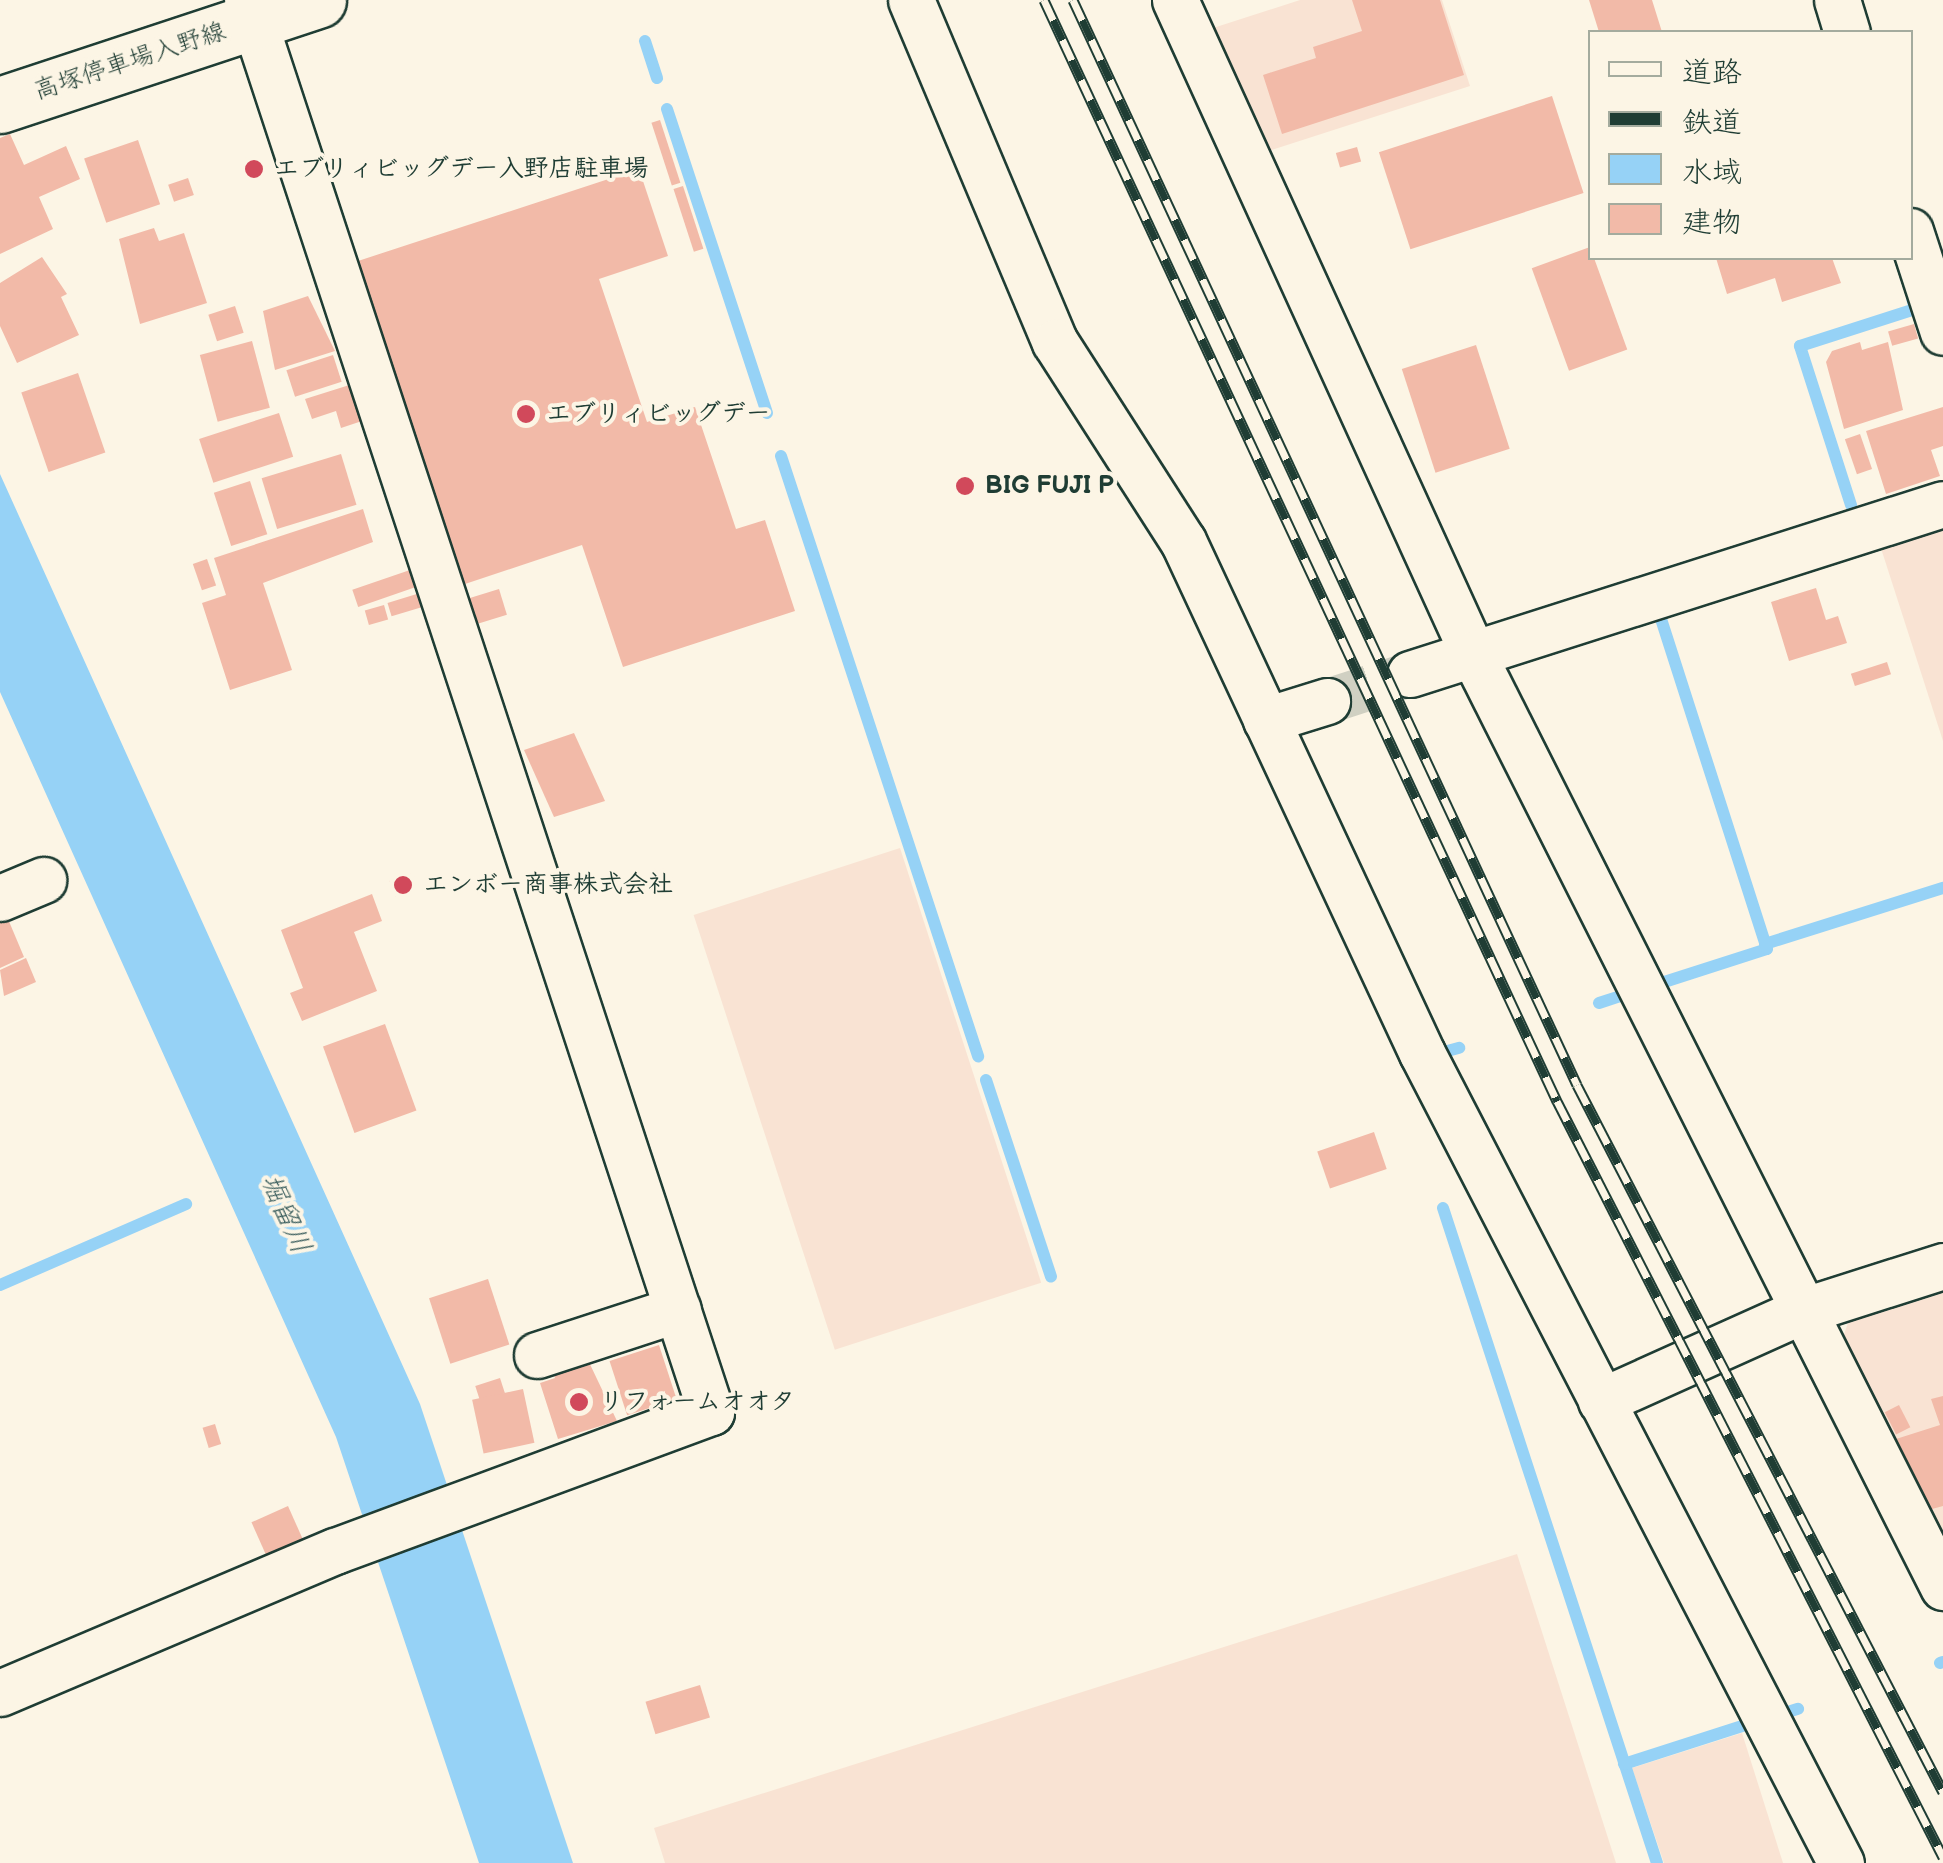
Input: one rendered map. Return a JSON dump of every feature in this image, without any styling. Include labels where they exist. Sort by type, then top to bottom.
[{"type":"main road","name":"高塚停車場入野線","points":[[0,105],[251,10],[318,0]]},
{"type":"street","points":[[911,0],[1055,342],[1158,497],[1422,1053],[1841,1863]]},
{"type":"street","points":[[1175,0],[1474,654],[1799,1312],[1943,1587]]},
{"type":"street","points":[[1837,0],[1846,30]]},
{"type":"street","points":[[0,1693],[345,1548],[484,1500],[711,1412],[251,10]]},
{"type":"street","points":[[1913,239],[1943,332]]},
{"type":"street","points":[[1410,674],[1943,504]]},
{"type":"street","points":[[1266,720],[1327,701]]},
{"type":"street","points":[[0,898],[43,880]]},
{"type":"street","points":[[1601,1401],[1799,1312],[1943,1266]]},
{"type":"street","points":[[538,1355],[678,1310]]},
{"type":"shaded area","points":[[1300,0],[1442,0],[1470,86],[1265,152],[1210,29]]},
{"type":"shaded area","points":[[1943,518],[1943,741],[1878,539]]},
{"type":"shaded area","points":[[900,848],[1041,1283],[835,1350],[694,915]]},
{"type":"shaded area","points":[[1943,1293],[1943,1539],[1841,1343],[1848,1323]]},
{"type":"shaded area","points":[[1517,1554],[1616,1863],[665,1863],[654,1828]]},
{"type":"shaded area","points":[[1742,1733],[1783,1863],[1664,1863],[1632,1768]]},
{"type":"water","name":"堀留川","points":[[0,474],[420,1404],[573,1863],[479,1863],[336,1437],[0,692]]},
{"type":"building","points":[[1352,0],[1440,0],[1464,75],[1282,134],[1263,75],[1316,58],[1313,47],[1362,31]]},
{"type":"building","points":[[1589,0],[1652,0],[1661,30],[1598,30]]},
{"type":"building","points":[[1552,96],[1584,193],[1410,249],[1379,152]]},
{"type":"building","points":[[660,120],[680,183],[672,186],[651,123]]},
{"type":"building","points":[[10,134],[24,165],[66,146],[80,179],[39,197],[53,229],[0,254],[0,138]]},
{"type":"building","points":[[138,140],[160,204],[106,223],[84,159]]},
{"type":"building","points":[[1357,147],[1361,161],[1340,167],[1336,153]]},
{"type":"building","name":"エブリィビッグデー","points":[[639,169],[668,256],[599,279],[647,422],[695,407],[736,529],[765,520],[795,611],[623,667],[582,545],[465,584],[358,261]]},
{"type":"building","points":[[188,178],[194,195],[174,202],[168,185]]},
{"type":"building","points":[[683,186],[703,249],[694,252],[673,189]]},
{"type":"building","points":[[154,228],[159,241],[184,233],[207,303],[140,324],[119,239]]},
{"type":"building","points":[[1588,248],[1588,260],[1595,260],[1627,349],[1569,371],[1532,268]]},
{"type":"building","points":[[42,257],[67,294],[61,297],[79,335],[17,363],[0,326],[0,283]]},
{"type":"building","points":[[1717,260],[1833,260],[1841,283],[1782,302],[1775,278],[1727,294]]},
{"type":"building","points":[[308,296],[335,351],[275,370],[263,311]]},
{"type":"building","points":[[235,306],[244,333],[217,341],[208,315]]},
{"type":"building","points":[[1914,324],[1918,338],[1892,346],[1888,331]]},
{"type":"building","points":[[252,341],[270,408],[218,422],[200,355]]},
{"type":"building","points":[[1860,342],[1862,350],[1888,342],[1903,410],[1844,429],[1826,362],[1832,351]]},
{"type":"building","points":[[1476,345],[1510,449],[1436,473],[1402,369]]},
{"type":"building","points":[[333,355],[342,382],[295,397],[286,370]]},
{"type":"building","points":[[78,373],[105,452],[49,472],[21,393]]},
{"type":"building","points":[[359,382],[371,418],[341,428],[336,411],[312,419],[305,399]]},
{"type":"building","points":[[1943,407],[1943,446],[1931,450],[1940,476],[1886,494],[1866,431]]},
{"type":"building","points":[[279,413],[293,457],[213,483],[199,439]]},
{"type":"building","points":[[1860,434],[1872,469],[1857,474],[1845,439]]},
{"type":"building","points":[[341,454],[356,505],[277,529],[262,478]]},
{"type":"building","points":[[250,481],[267,534],[231,546],[214,493]]},
{"type":"building","points":[[363,509],[373,542],[263,583],[292,670],[230,690],[202,603],[226,595],[214,558]]},
{"type":"building","points":[[207,559],[216,585],[202,590],[193,564]]},
{"type":"building","points":[[410,570],[416,587],[358,607],[352,590]]},
{"type":"building","points":[[1816,588],[1826,620],[1838,616],[1847,643],[1789,661],[1771,602]]},
{"type":"building","points":[[499,589],[507,615],[475,624],[467,599]]},
{"type":"building","points":[[420,593],[424,606],[392,616],[387,603]]},
{"type":"building","points":[[384,605],[388,619],[369,625],[365,611]]},
{"type":"building","points":[[1887,662],[1891,674],[1855,686],[1851,674]]},
{"type":"building","points":[[574,733],[605,801],[554,817],[524,750]]},
{"type":"building","points":[[410,873],[416,889],[396,897],[389,881]]},
{"type":"building","points":[[372,894],[382,921],[354,932],[377,991],[302,1021],[290,993],[303,988],[281,930]]},
{"type":"building","points":[[8,919],[24,957],[0,968],[0,923]]},
{"type":"building","points":[[26,958],[36,982],[4,996],[0,970]]},
{"type":"building","points":[[385,1024],[416,1110],[354,1133],[323,1047]]},
{"type":"building","points":[[1374,1132],[1387,1169],[1330,1188],[1317,1152]]},
{"type":"building","points":[[488,1279],[509,1345],[450,1364],[429,1298]]},
{"type":"building","points":[[659,1345],[677,1399],[627,1415],[610,1361]]},
{"type":"building","name":"リフォームオオタ","points":[[587,1358],[617,1421],[558,1439],[540,1383],[555,1378],[552,1369]]},
{"type":"building","points":[[500,1378],[505,1393],[480,1401],[475,1386]]},
{"type":"building","points":[[523,1389],[534,1443],[484,1454],[472,1400]]},
{"type":"building","points":[[1943,1396],[1943,1506],[1932,1509],[1896,1439],[1940,1425],[1931,1399]]},
{"type":"building","points":[[1899,1405],[1910,1427],[1896,1435],[1885,1412]]},
{"type":"building","points":[[215,1424],[221,1444],[209,1448],[203,1428]]},
{"type":"building","points":[[288,1506],[303,1540],[267,1556],[251,1522]]},
{"type":"building","points":[[700,1685],[710,1718],[655,1734],[645,1702]]},
{"type":"waterway","points":[[645,41],[657,78]]},
{"type":"waterway","points":[[667,109],[767,413]]},
{"type":"waterway","points":[[1851,505],[1800,346],[1915,309],[1912,298]]},
{"type":"waterway","points":[[781,456],[978,1056]]},
{"type":"waterway","points":[[1658,984],[1767,949],[1660,616]]},
{"type":"waterway","points":[[1765,944],[1943,888]]},
{"type":"waterway","points":[[1599,1003],[1621,996]]},
{"type":"waterway","points":[[1440,1053],[1459,1048]]},
{"type":"waterway","points":[[986,1080],[1051,1277]]},
{"type":"waterway","points":[[0,1285],[186,1204]]},
{"type":"waterway","points":[[1443,1208],[1657,1863]]},
{"type":"waterway","points":[[1778,1715],[1798,1709]]},
{"type":"waterway","points":[[1624,1764],[1752,1723]]},
{"type":"tunnel","points":[[1327,701],[1410,674]]},
{"type":"railway","points":[[1044,0],[1557,1101],[1943,1857]]},
{"type":"railway","points":[[1073,0],[1577,1085],[1943,1792]]},
{"type":"place","name":"エブリィビッグデー入野店駐車場","points":[[254,169]]},
{"type":"place","name":"エブリィビッグデー","points":[[526,414]]},
{"type":"place","name":"BIG FUJI P","points":[[965,486]]},
{"type":"place","name":"エンボー商事株式会社","points":[[403,885]]},
{"type":"place","name":"リフォームオオタ","points":[[579,1402]]}]
